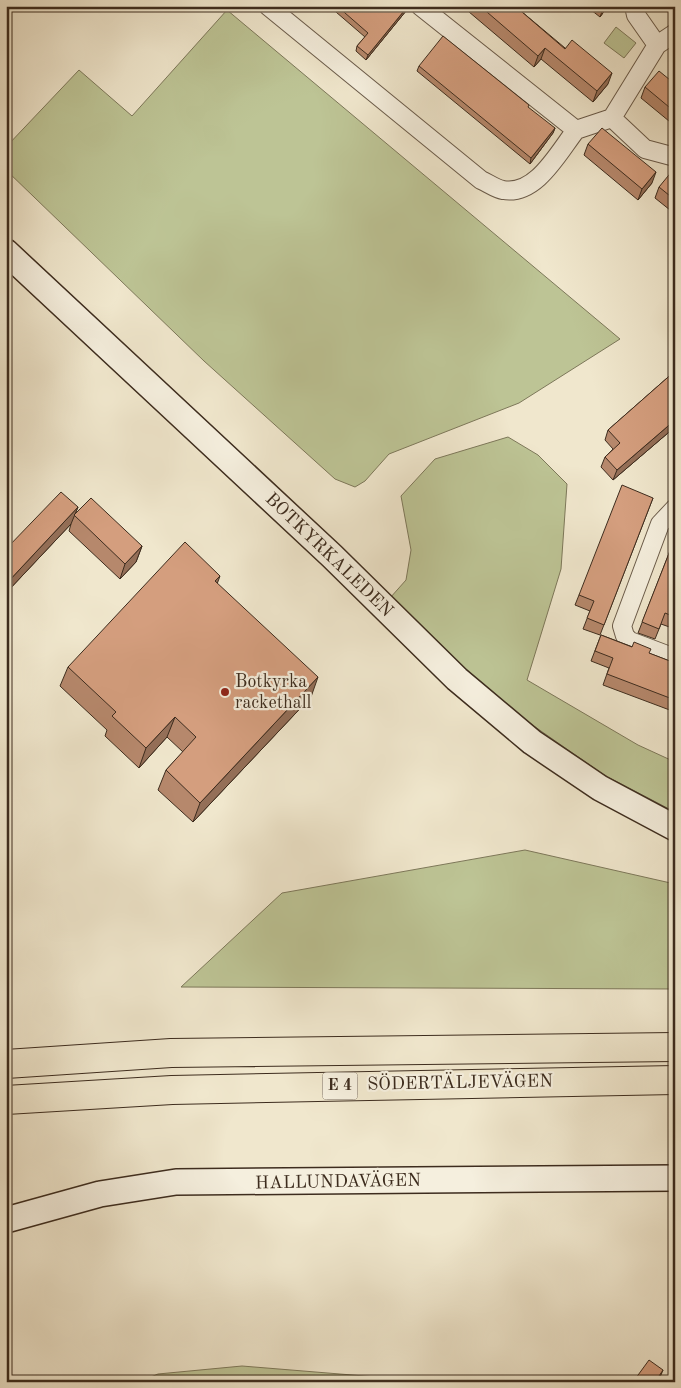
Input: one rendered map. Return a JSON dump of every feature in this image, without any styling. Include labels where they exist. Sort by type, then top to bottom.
[{"type":"highway","name":"SÖDERTÄLJEVÄGEN","points":[[6,1064],[171,1053],[675,1047]]},
{"type":"highway","name":"SÖDERTÄLJEVÄGEN","points":[[6,1100],[172,1090],[675,1080]]},
{"type":"main road","name":"BOTKYRKALEDEN","points":[[6,252],[332,556],[457,679],[532,742],[600,788],[675,828]]},
{"type":"main road","name":"HALLUNDAVÄGEN","points":[[6,1220],[100,1194],[176,1182],[675,1178]]},
{"type":"street","points":[[268,6],[481,180],[502,190],[522,189],[536,180],[576,130],[612,118],[657,45],[675,33]]},
{"type":"street","points":[[420,6],[576,130]]},
{"type":"street","points":[[634,6],[636,15],[657,45]]},
{"type":"street","points":[[612,118],[645,149],[675,157]]},
{"type":"street","points":[[675,508],[660,524],[622,626],[625,636],[630,641],[675,658]]},
{"type":"green space","points":[[227,10],[620,339],[519,403],[389,454],[365,481],[355,487],[335,479],[204,361],[6,170],[6,147],[79,70],[132,116]]},
{"type":"green space","points":[[616,27],[636,43],[624,58],[604,43]]},
{"type":"green space","points":[[508,437],[538,455],[567,484],[561,569],[527,680],[638,745],[675,762],[675,812],[604,775],[498,701],[390,598],[406,580],[411,550],[401,496],[435,459]]},
{"type":"green space","points":[[525,850],[675,884],[675,989],[181,987],[282,893]]},
{"type":"green space","points":[[242,1366],[401,1379],[404,1382],[139,1382],[158,1374]]},
{"type":"building","points":[[337,6],[408,6],[368,55],[357,46],[368,33]]},
{"type":"building","points":[[480,6],[515,6],[565,49],[572,40],[612,73],[597,91],[545,48],[538,56]]},
{"type":"building","points":[[443,36],[555,128],[531,158],[419,66]]},
{"type":"building","points":[[659,71],[675,84],[675,112],[645,87]]},
{"type":"building","points":[[602,128],[656,172],[642,189],[588,144]]},
{"type":"building","points":[[673,170],[675,172],[675,200],[659,187]]},
{"type":"building","points":[[675,371],[675,420],[617,470],[605,457],[620,443],[608,430]]},
{"type":"building","points":[[622,485],[653,498],[604,625],[587,618],[594,601],[579,595]]},
{"type":"building","points":[[61,492],[78,507],[6,584],[6,549]]},
{"type":"building","points":[[91,498],[142,546],[125,564],[74,515]]},
{"type":"building","points":[[675,538],[675,617],[665,613],[659,629],[642,622]]},
{"type":"building","name":"Botkyrka rackethall","points":[[185,542],[220,576],[215,581],[318,677],[200,803],[166,770],[196,737],[175,717],[146,748],[112,716],[116,712],[68,667]]},
{"type":"building","points":[[601,635],[632,647],[634,642],[651,649],[649,653],[675,663],[675,700],[607,674],[613,658],[595,651]]},
{"type":"building","points":[[649,1360],[663,1370],[655,1382],[633,1382]]},
{"type":"place","name":"Botkyrka rackethall","points":[[225,692]]}]
